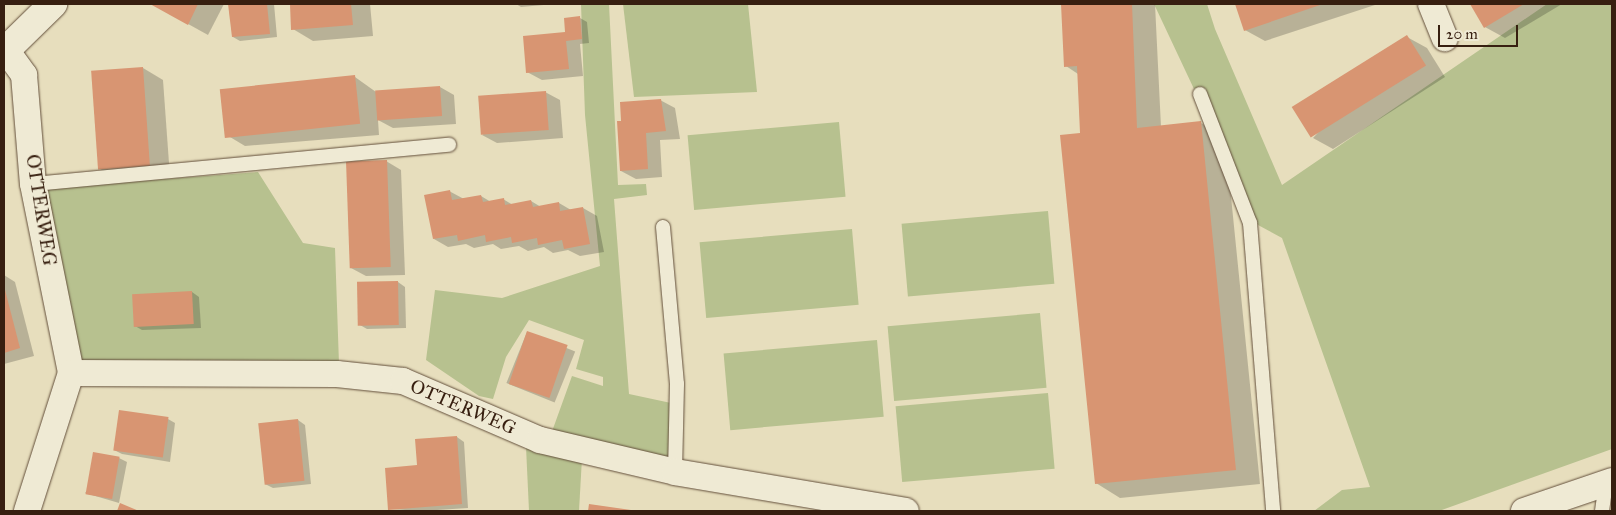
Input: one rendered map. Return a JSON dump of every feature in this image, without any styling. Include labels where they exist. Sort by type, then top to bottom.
[{"type":"street","points":[[5,51],[53,4]]},
{"type":"street","points":[[1431,4],[1445,38]]},
{"type":"street","name":"OTTERWEG","points":[[5,51],[24,75],[33,184],[71,373],[26,511]]},
{"type":"street","name":"OTTERWEG","points":[[71,373],[337,374],[403,381],[540,440],[675,472],[847,506],[906,511]]},
{"type":"street","points":[[1524,511],[1609,482]]},
{"type":"lane","points":[[1200,94],[1250,223],[1273,511]]},
{"type":"lane","points":[[33,184],[449,145]]},
{"type":"lane","points":[[663,227],[677,384],[675,472]]},
{"type":"lane","points":[[1602,511],[1609,482]]},
{"type":"green space","points":[[581,4],[609,4],[618,185],[646,184],[647,195],[614,199],[629,394],[671,403],[670,465],[550,437],[572,376],[603,386],[603,377],[576,369],[584,340],[529,320],[506,357],[493,399],[479,396],[426,360],[435,290],[502,298],[600,266],[585,115]]},
{"type":"green space","points":[[623,4],[748,4],[757,92],[634,97]]},
{"type":"green space","points":[[1154,4],[1207,4],[1215,29],[1282,185],[1547,4],[1612,4],[1612,449],[1439,511],[1314,511],[1342,490],[1370,487],[1282,238],[1258,225]]},
{"type":"green space","points":[[839,122],[846,197],[694,210],[688,135]]},
{"type":"green space","points":[[258,172],[303,243],[335,248],[339,364],[77,363],[44,188]]},
{"type":"green space","points":[[1048,211],[1054,284],[908,297],[902,224]]},
{"type":"green space","points":[[852,229],[859,305],[706,318],[700,242]]},
{"type":"green space","points":[[1040,313],[1047,388],[894,401],[888,326]]},
{"type":"green space","points":[[877,340],[884,417],[730,430],[724,353]]},
{"type":"green space","points":[[1048,393],[1055,469],[902,482],[896,406]]},
{"type":"green space","points":[[526,447],[582,458],[579,511],[529,511]]},
{"type":"building","points":[[150,4],[198,4],[188,25]]},
{"type":"building","points":[[228,4],[267,4],[270,34],[232,37]]},
{"type":"building","points":[[290,4],[351,4],[353,25],[291,30]]},
{"type":"building","points":[[1061,4],[1132,4],[1137,128],[1201,121],[1236,470],[1095,484],[1060,135],[1080,133],[1077,66],[1064,67]]},
{"type":"building","points":[[1235,4],[1323,4],[1244,31]]},
{"type":"building","points":[[1470,4],[1524,4],[1484,28]]},
{"type":"building","points":[[580,16],[582,39],[566,41],[569,69],[526,73],[523,36],[565,32],[564,18]]},
{"type":"building","points":[[1407,35],[1426,66],[1311,138],[1292,107]]},
{"type":"building","points":[[143,67],[150,166],[98,169],[91,71]]},
{"type":"building","points":[[355,75],[360,124],[225,138],[220,89]]},
{"type":"building","points":[[440,86],[442,116],[377,120],[375,91]]},
{"type":"building","points":[[546,91],[549,130],[481,135],[478,96]]},
{"type":"building","points":[[661,99],[666,131],[646,133],[648,169],[620,171],[617,121],[621,121],[620,102]]},
{"type":"building","points":[[387,160],[391,267],[350,268],[346,161]]},
{"type":"building","points":[[450,190],[452,200],[481,195],[483,202],[504,198],[505,205],[531,200],[533,207],[559,202],[560,211],[583,207],[590,244],[564,249],[562,240],[538,245],[537,238],[512,243],[511,237],[486,242],[485,235],[458,241],[457,235],[433,239],[424,195]]},
{"type":"building","points":[[398,281],[399,325],[358,326],[357,282]]},
{"type":"building","points":[[4,286],[20,348],[4,353]]},
{"type":"building","points":[[192,291],[194,324],[134,327],[132,294]]},
{"type":"building","points":[[527,331],[568,345],[549,398],[509,384]]},
{"type":"building","points":[[119,410],[169,417],[163,458],[113,451]]},
{"type":"building","points":[[298,419],[304,481],[265,485],[258,423]]},
{"type":"building","points":[[457,436],[462,504],[388,510],[385,468],[417,465],[415,439]]},
{"type":"building","points":[[93,452],[120,457],[112,499],[86,494]]},
{"type":"building","points":[[120,503],[139,511],[117,511]]},
{"type":"building","points":[[589,504],[631,510],[631,511],[588,511]]}]
